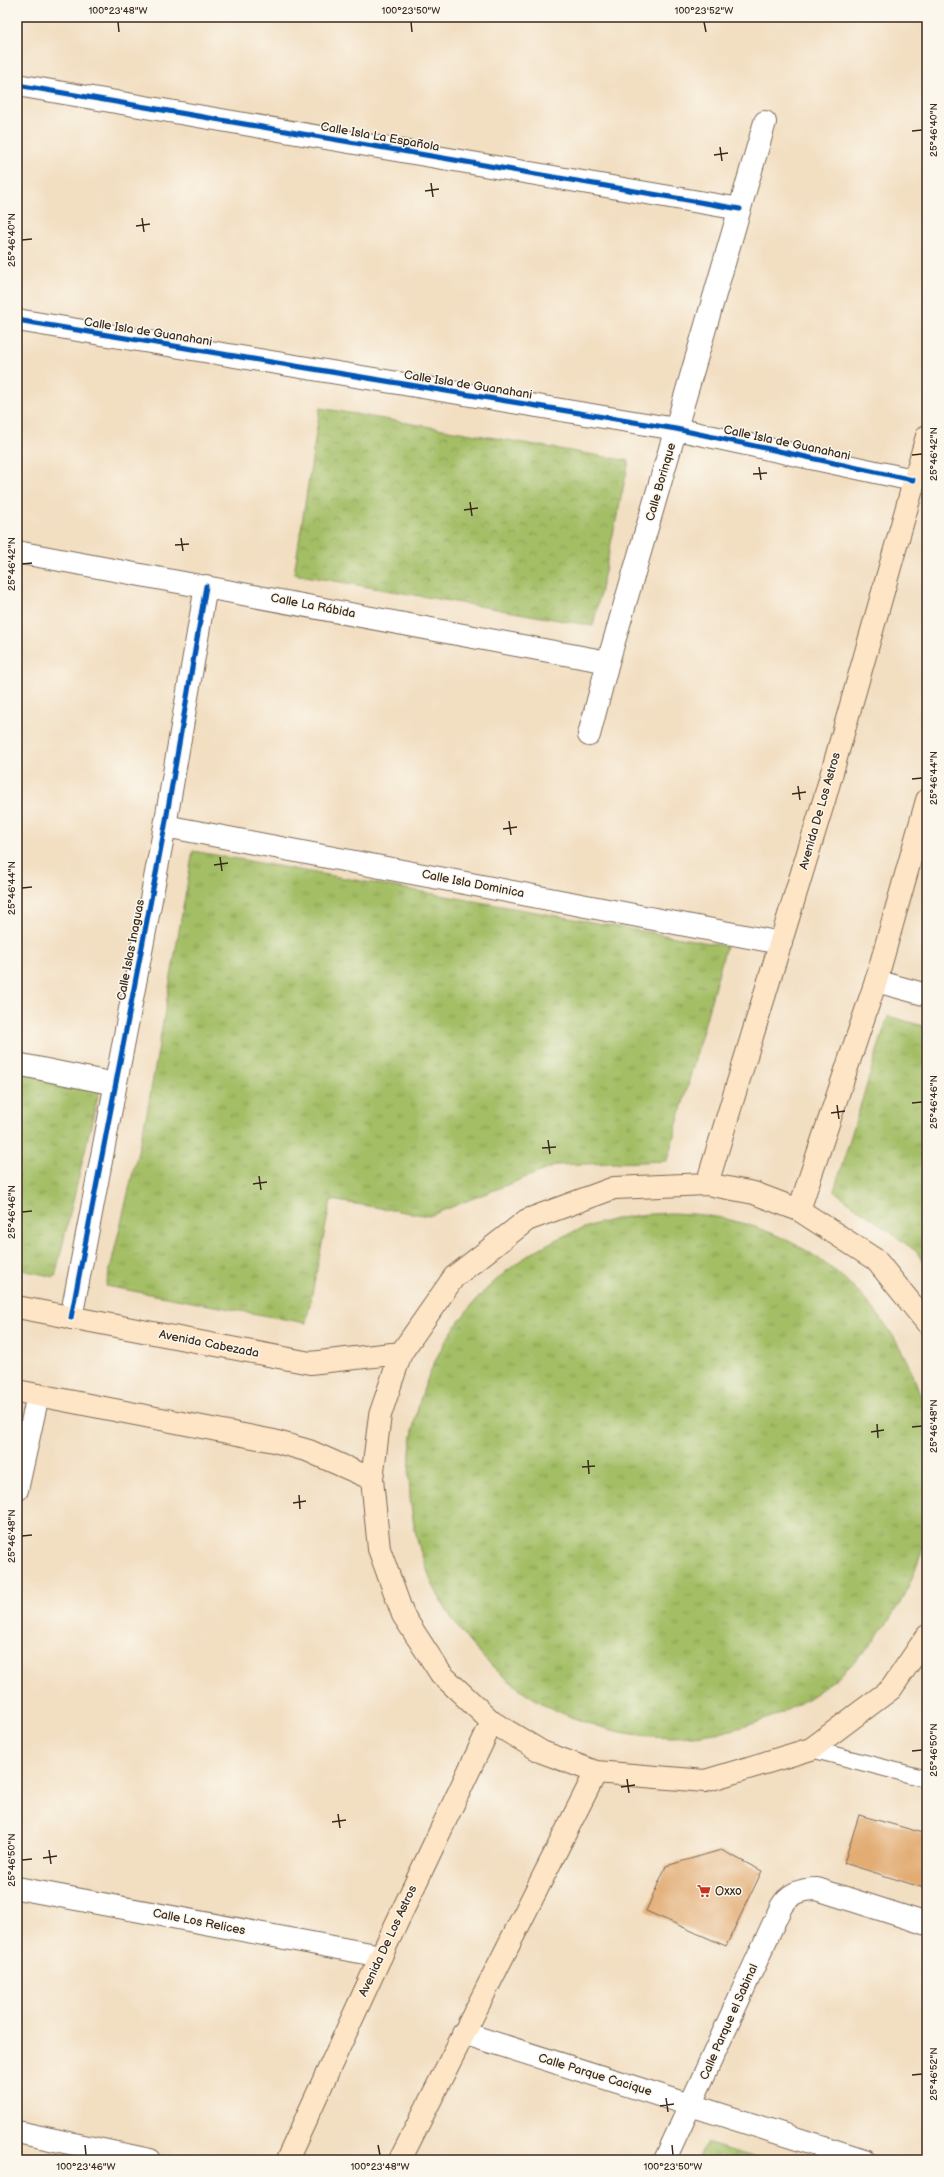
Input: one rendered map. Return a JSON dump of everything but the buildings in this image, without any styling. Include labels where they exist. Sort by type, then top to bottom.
[{"type":"main road","name":"Avenida De Los Astros","points":[[707,1184],[825,797],[913,480],[927,436]]},
{"type":"main road","points":[[799,1210],[876,981],[927,800]]},
{"type":"main road","points":[[927,1323],[876,1260],[799,1210],[754,1193],[707,1184],[614,1188],[527,1220],[454,1277],[401,1353],[380,1415],[372,1479],[379,1549],[403,1615],[441,1674],[492,1722],[542,1752],[596,1772],[705,1781],[810,1749],[891,1689],[927,1636]]},
{"type":"main road","name":"Avenida Cabezada","points":[[17,1307],[310,1363],[401,1353]]},
{"type":"main road","points":[[27,1393],[274,1441],[309,1451],[372,1479]]},
{"type":"main road","name":"Avenida De Los Astros","points":[[287,2160],[381,1956],[492,1722]]},
{"type":"main road","points":[[400,2160],[596,1772]]},
{"type":"street","name":"Calle Isla La Española","points":[[17,85],[740,209]]},
{"type":"street","name":"Calle Borinque","points":[[589,735],[608,662],[766,122]]},
{"type":"street","name":"Calle Isla de Guanahani","points":[[17,320],[676,429],[913,480]]},
{"type":"street","name":"Calle La Rábida","points":[[17,552],[608,662]]},
{"type":"street","name":"Calle Islas Inaguas","points":[[71,1318],[165,826],[206,586]]},
{"type":"street","name":"Calle Isla Dominica","points":[[165,826],[781,943]]},
{"type":"street","points":[[876,981],[927,995]]},
{"type":"street","points":[[17,1064],[115,1084]]},
{"type":"street","points":[[17,1490],[27,1393]]},
{"type":"street","name":"Calle Los Relices","points":[[17,1888],[381,1956]]},
{"type":"street","name":"Calle Parque el Sabinal","points":[[665,2160],[781,1907],[790,1896],[800,1891],[817,1889],[829,1891],[927,1924]]},
{"type":"street","name":"Calle Parque Cacique","points":[[463,2033],[864,2160]]},
{"type":"street","points":[[17,2132],[150,2160]]},
{"type":"lane","points":[[810,1749],[927,1779]]},
{"type":"green space","points":[[320,408],[629,461],[593,626],[294,574]]},
{"type":"green space","points":[[193,851],[726,946],[667,1161],[557,1165],[429,1216],[331,1200],[306,1323],[106,1286],[147,1113]]},
{"type":"green space","points":[[888,1016],[927,1027],[927,1270],[917,1252],[834,1191]]},
{"type":"green space","points":[[17,1072],[100,1087],[55,1277],[17,1269]]},
{"type":"green space","points":[[671,1213],[697,1214],[722,1218],[747,1224],[771,1233],[795,1244],[817,1257],[857,1289],[889,1329],[902,1351],[913,1375],[922,1399],[928,1424],[932,1449],[932,1501],[928,1526],[922,1551],[913,1575],[902,1599],[889,1621],[857,1661],[817,1693],[795,1706],[771,1717],[747,1726],[722,1732],[697,1736],[671,1737],[645,1736],[620,1732],[595,1726],[571,1717],[547,1706],[525,1693],[485,1661],[453,1621],[440,1599],[429,1575],[420,1551],[414,1526],[410,1501],[409,1475],[410,1449],[414,1424],[420,1399],[429,1375],[440,1351],[453,1329],[485,1289],[525,1257],[547,1244],[571,1233],[595,1224],[620,1218],[645,1214]]},
{"type":"green space","points":[[706,2143],[763,2160],[697,2160]]},
{"type":"cycle path","points":[[17,85],[740,209]]},
{"type":"cycle path","points":[[17,320],[676,429],[913,480]]},
{"type":"cycle path","points":[[71,1318],[165,826],[206,586]]},
{"type":"place","name":"Oxxo","points":[[704,1891]]}]
